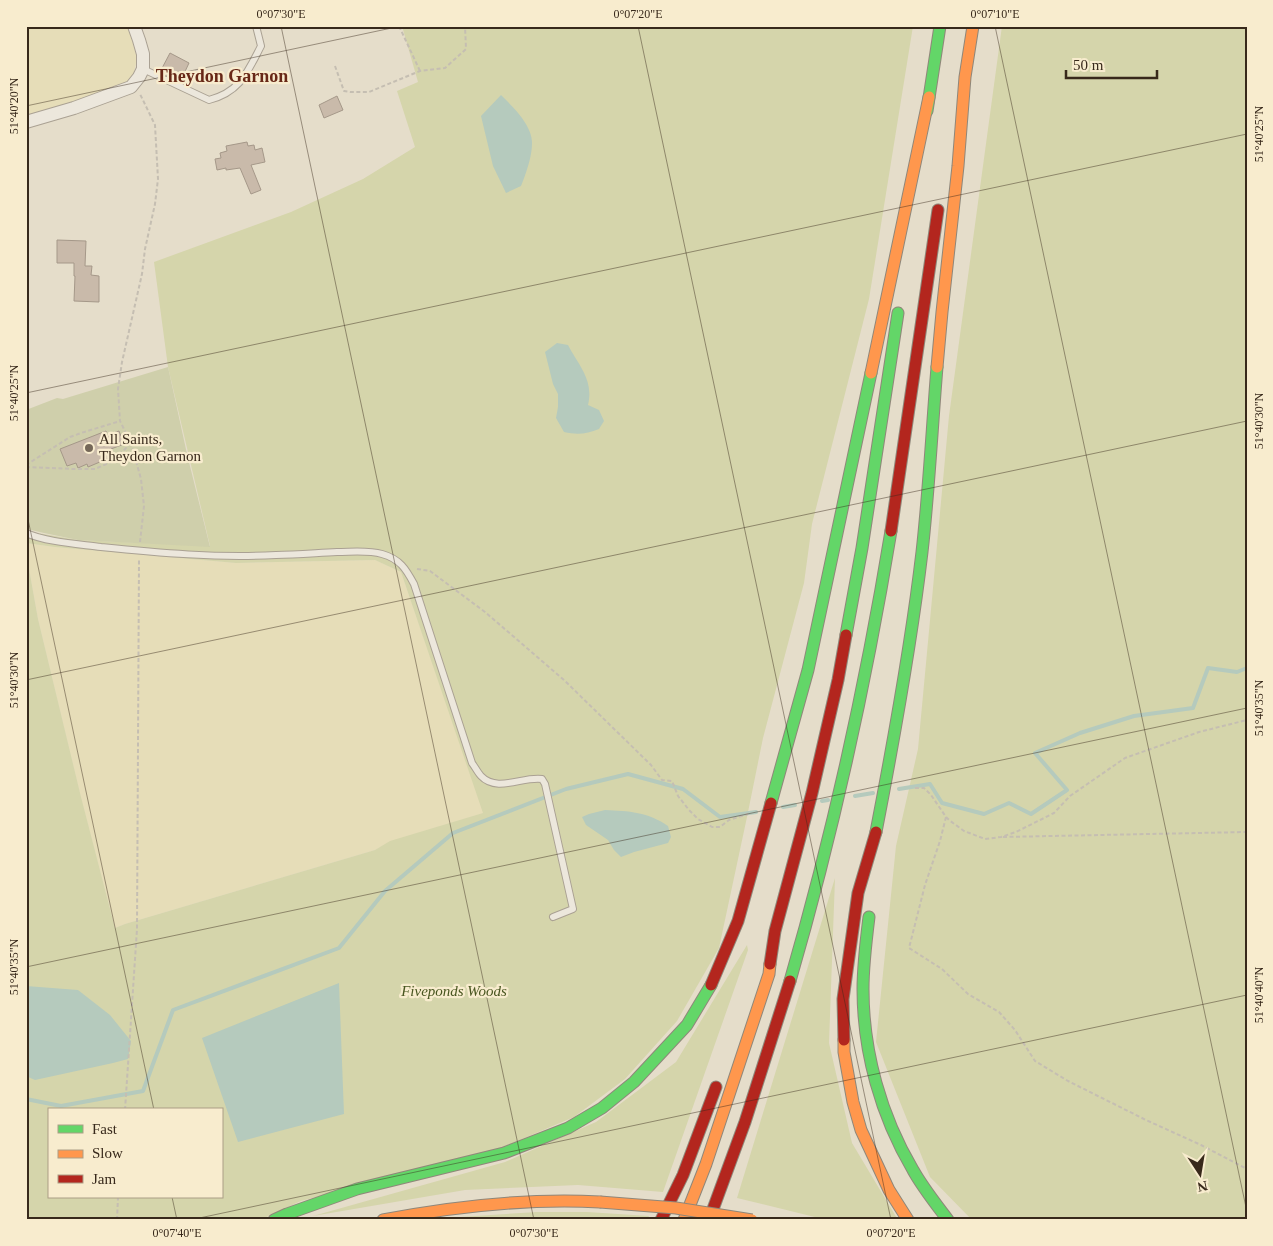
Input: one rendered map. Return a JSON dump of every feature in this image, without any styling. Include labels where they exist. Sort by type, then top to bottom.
[{"type":"highway","points":[[904,273],[940,26]]},
{"type":"highway","points":[[908,1220],[889,1190],[874,1159],[853,1102],[844,1052],[843,999],[858,893],[875,839],[901,700],[917,591],[965,77],[973,26]]},
{"type":"highway","points":[[949,134],[965,77]]},
{"type":"highway","points":[[274,1220],[357,1189],[504,1153],[568,1128],[602,1108],[634,1082],[687,1025],[710,987],[738,922],[808,670],[929,97]]},
{"type":"highway","points":[[709,1220],[745,1122],[797,958],[824,861],[847,764],[887,562],[939,202]]},
{"type":"highway","points":[[684,1220],[706,1164],[769,974],[774,931],[812,793],[838,680],[862,548],[900,302]]},
{"type":"highway","points":[[873,881],[875,839]]},
{"type":"highway","points":[[870,909],[864,967],[863,1000],[875,1081],[887,1119],[905,1158],[924,1189],[948,1220]]},
{"type":"highway","points":[[761,957],[774,931]]},
{"type":"highway","points":[[661,1220],[683,1175],[720,1077]]},
{"type":"highway","points":[[385,1220],[438,1210],[522,1201],[576,1200],[674,1207],[752,1220]]},
{"type":"street","points":[[26,122],[74,108],[131,87],[143,69],[143,54],[134,26]]},
{"type":"lane","points":[[143,69],[209,100],[219,97],[235,88],[248,73],[261,46],[256,26]]},
{"type":"lane","points":[[26,533],[34,537],[76,544],[139,551],[214,556],[274,556],[360,551],[381,554],[399,562],[407,570],[414,584],[472,763],[482,777],[494,784],[535,778],[542,779],[545,784],[573,909],[552,917]]},
{"type":"path","points":[[399,26],[420,70]]},
{"type":"path","points":[[335,66],[344,91],[369,92],[420,70],[445,68],[466,49],[465,26]]},
{"type":"path","points":[[124,1108],[137,929],[139,551],[144,506],[141,479],[131,443],[120,422],[118,389],[122,362],[142,274],[158,179],[155,125],[135,82]]},
{"type":"path","points":[[26,466],[70,437],[120,422]]},
{"type":"path","points":[[26,466],[74,469],[95,468],[113,461],[131,443]]},
{"type":"path","points":[[407,570],[430,571],[485,612],[564,680],[651,765],[662,780],[672,782],[678,796],[698,819],[712,827],[720,827],[729,820],[748,814]]},
{"type":"path","points":[[1001,837],[1016,832],[1054,813],[1070,796],[1125,758],[1198,732],[1247,720]]},
{"type":"path","points":[[915,788],[924,788],[946,817],[964,831],[985,839],[1001,837],[1247,832]]},
{"type":"path","points":[[946,817],[925,885],[909,948],[942,969],[968,994],[998,1012],[1015,1030],[1035,1061],[1068,1081],[1247,1169]]},
{"type":"path","points":[[117,1220],[118,1198]]},
{"type":"shaded area","points":[[26,26],[127,26],[137,58],[134,73],[126,84],[69,106],[26,117]]},
{"type":"shaded area","points":[[501,95],[526,124],[532,144],[531,154],[521,186],[506,193],[493,166],[481,116]]},
{"type":"shaded area","points":[[557,343],[568,345],[584,374],[589,388],[588,405],[599,410],[604,421],[599,429],[582,434],[564,432],[556,418],[558,394],[553,384],[545,352]]},
{"type":"shaded area","points":[[26,543],[236,563],[375,560],[401,572],[484,813],[390,842],[375,850],[115,928],[81,798],[38,619]]},
{"type":"shaded area","points":[[605,810],[646,815],[661,821],[668,826],[671,837],[668,843],[621,857],[608,840],[586,825],[582,817]]},
{"type":"shaded area","points":[[339,983],[344,1114],[238,1142],[202,1038]]},
{"type":"shaded area","points":[[26,986],[78,990],[110,1015],[131,1041],[128,1059],[35,1080],[26,1076]]},
{"type":"green space","name":"Fiveponds Woods","points":[[402,26],[913,26],[869,299],[812,524],[804,583],[763,738],[719,948],[677,1021],[625,1079],[574,1117],[496,1150],[301,1201],[260,1220],[26,1220],[26,552],[38,619],[115,928],[375,850],[390,841],[483,813],[401,572],[375,560],[236,563],[26,543],[26,531],[78,540],[210,546],[168,367],[154,262],[291,212],[363,179],[415,147],[397,91],[418,82]]},
{"type":"green space","points":[[1002,26],[1247,26],[1247,1220],[972,1220],[930,1177],[876,1042],[896,846],[918,749],[949,416]]},
{"type":"green space","points":[[168,367],[210,547],[78,540],[27,529],[26,410],[57,398],[63,399]]},
{"type":"green space","points":[[835,878],[829,1043],[852,1143],[898,1220],[827,1220],[737,1198]]},
{"type":"green space","points":[[747,945],[748,950],[663,1192],[578,1185],[465,1190],[313,1216],[505,1162],[596,1122],[676,1062]]},
{"type":"green space","points":[[537,1212],[587,1212],[649,1216],[647,1220],[460,1220],[444,1218]]},
{"type":"building","points":[[170,53],[189,63],[182,78],[177,76],[176,78],[160,72]]},
{"type":"building","points":[[337,96],[343,110],[324,118],[319,105]]},
{"type":"building","points":[[247,142],[248,146],[254,145],[255,150],[262,148],[265,162],[251,165],[261,190],[251,194],[240,168],[217,170],[215,159],[221,158],[220,153],[227,151],[226,146]]},
{"type":"building","points":[[57,240],[86,241],[85,266],[92,266],[91,275],[99,276],[99,302],[74,301],[74,263],[57,263]]},
{"type":"building","name":"All Saints, Theydon Garnon","points":[[106,431],[107,435],[119,431],[124,444],[111,449],[114,456],[88,467],[87,464],[78,468],[76,463],[67,466],[60,449]]},
{"type":"waterway","points":[[899,789],[930,784],[942,803],[984,814],[1009,803],[1031,814],[1067,790],[1035,753],[1080,733],[1134,716],[1193,708],[1208,668],[1237,672],[1247,668]]},
{"type":"waterway","points":[[26,1099],[61,1106],[143,1091],[173,1010],[339,948],[385,891],[453,833],[566,789],[628,774],[683,789],[720,817],[756,812]]},
{"type":"waterway","points":[[855,796],[873,793]]},
{"type":"waterway","points":[[822,801],[828,800]]},
{"type":"waterway","points":[[783,807],[795,805]]},
{"type":"traffic: fast","points":[[927,111],[940,26]]},
{"type":"traffic: fast","points":[[846,635],[862,548],[898,313]]},
{"type":"traffic: fast","points":[[876,832],[902,692],[918,587],[927,506],[937,367]]},
{"type":"traffic: fast","points":[[771,803],[808,670],[871,373]]},
{"type":"traffic: fast","points":[[790,981],[806,925],[847,758],[871,645],[891,531]]},
{"type":"traffic: fast","points":[[869,917],[863,989],[866,1036],[870,1060],[883,1106],[902,1149],[921,1183],[948,1220]]},
{"type":"traffic: fast","points":[[274,1220],[357,1189],[504,1153],[568,1128],[602,1108],[634,1082],[687,1025],[711,985]]},
{"type":"traffic: slow","points":[[937,367],[958,166],[965,77],[973,26]]},
{"type":"traffic: slow","points":[[871,373],[929,97]]},
{"type":"traffic: slow","points":[[684,1220],[706,1164],[769,974],[770,964]]},
{"type":"traffic: slow","points":[[844,1040],[844,1052],[853,1102],[861,1130],[889,1190],[908,1220]]},
{"type":"traffic: slow","points":[[383,1220],[491,1204],[545,1201],[600,1202]]},
{"type":"traffic: slow","points":[[600,1202],[676,1208],[752,1220]]},
{"type":"traffic: jam","points":[[891,531],[938,210]]},
{"type":"traffic: jam","points":[[770,964],[775,931],[812,793],[838,680],[846,635]]},
{"type":"traffic: jam","points":[[711,985],[738,921],[771,803]]},
{"type":"traffic: jam","points":[[844,1040],[843,999],[858,893],[876,832]]},
{"type":"traffic: jam","points":[[709,1220],[745,1122],[790,981]]},
{"type":"traffic: jam","points":[[661,1220],[683,1175],[716,1087]]},
{"type":"place","name":"All Saints, Theydon Garnon","points":[[89,448]]},
{"type":"district","name":"Theydon Garnon","points":[[222,76]]}]
